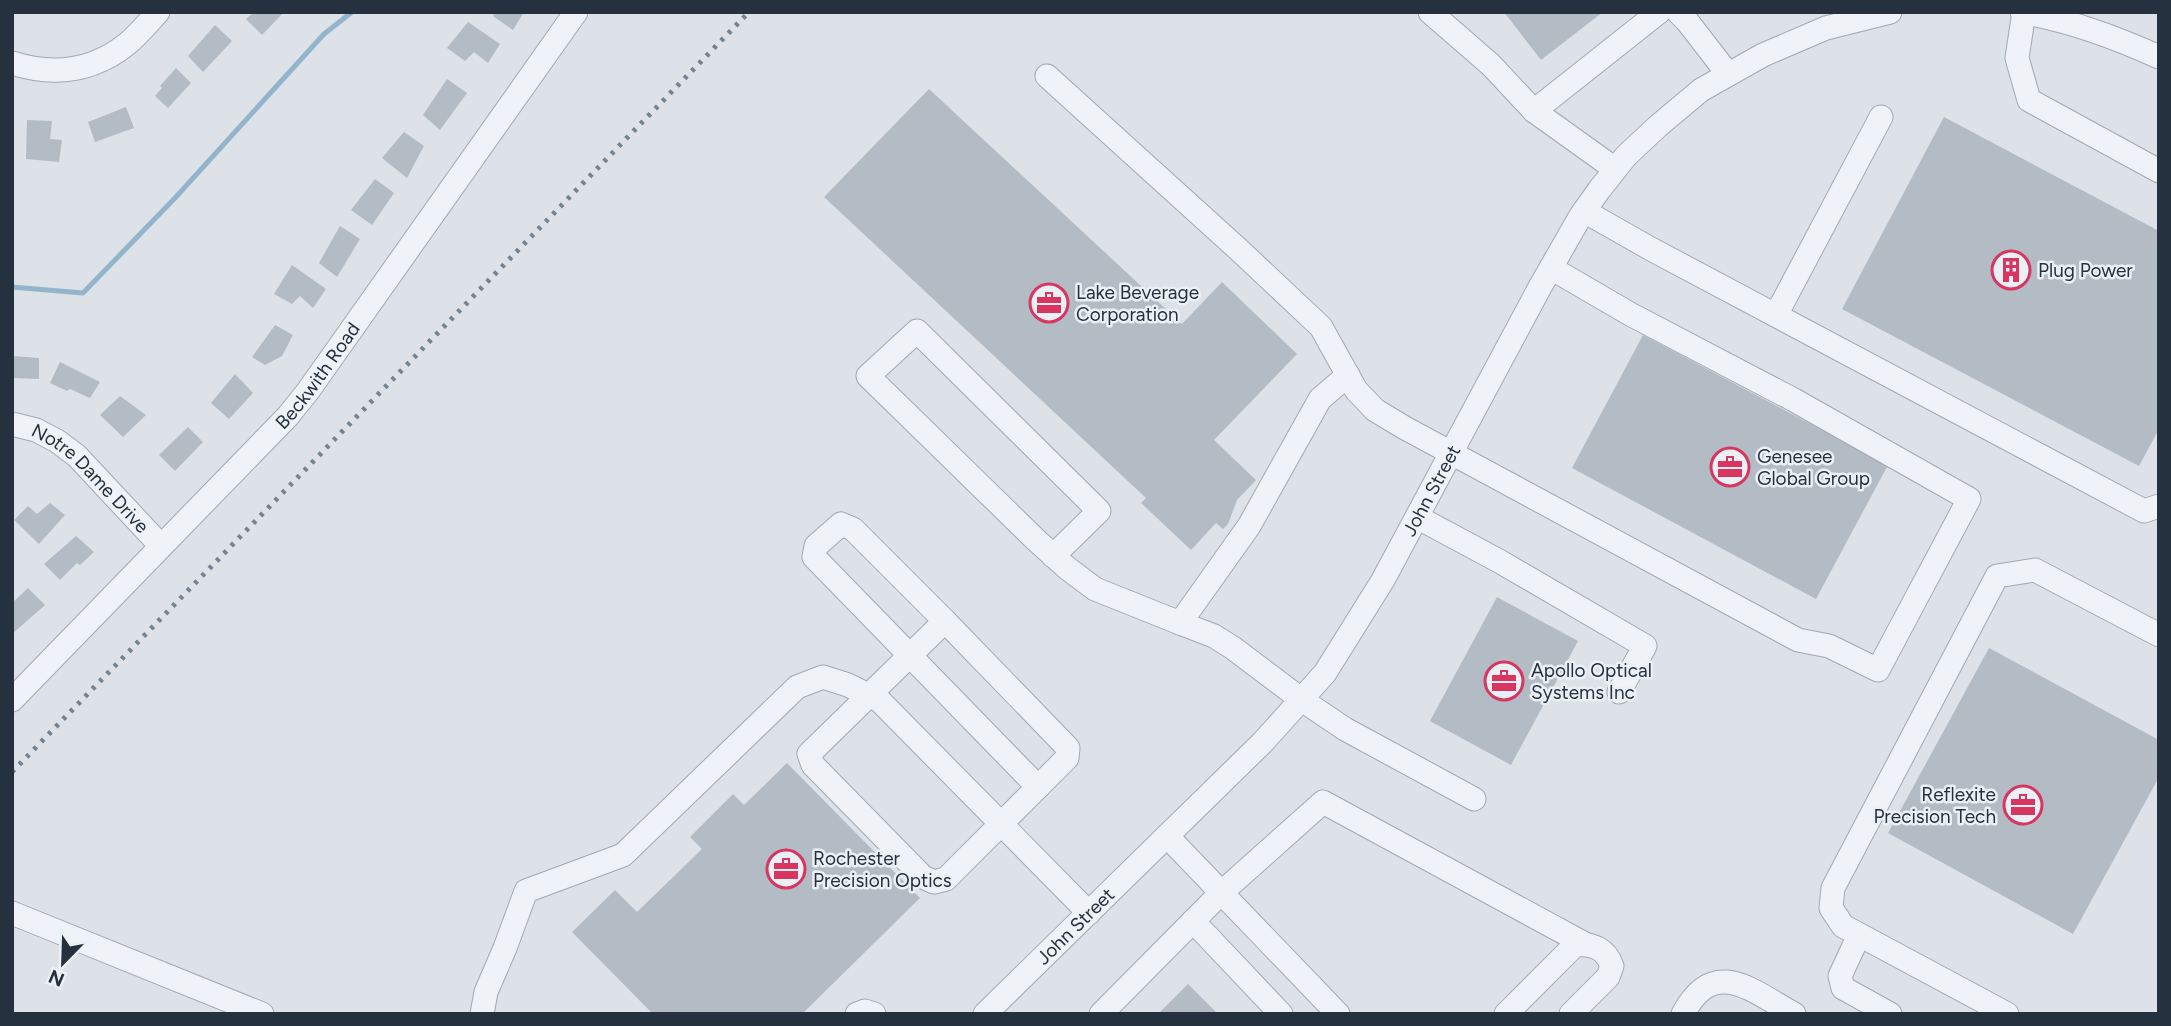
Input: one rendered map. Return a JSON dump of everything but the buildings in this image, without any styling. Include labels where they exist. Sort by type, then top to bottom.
[{"type":"street","points":[[12,63],[55,71],[80,68],[103,60],[127,44],[158,12]]},
{"type":"street","name":"Beckwith Road","points":[[12,700],[288,416],[576,12]]},
{"type":"street","points":[[1430,12],[1491,65],[1534,111],[1615,169]]},
{"type":"street","points":[[1534,111],[1659,12]]},
{"type":"street","points":[[1678,12],[1728,75]]},
{"type":"street","name":"John Street","points":[[985,1014],[1263,742],[1325,673],[1383,580],[1551,268],[1584,211],[1615,169],[1657,126],[1701,90],[1763,55],[1826,27],[1890,12]]},
{"type":"street","points":[[2159,57],[2113,36],[2023,12],[2017,58],[2029,100],[2159,171]]},
{"type":"street","points":[[1046,76],[1321,327],[1356,390],[1375,410],[1798,640],[1829,646],[1878,670],[1969,499],[1551,268]]},
{"type":"street","points":[[1776,315],[1881,117]]},
{"type":"street","points":[[1584,211],[2144,511],[2159,506]]},
{"type":"street","points":[[1053,556],[1099,511],[917,331],[868,376],[1053,556],[1095,589],[1214,636],[1345,729],[1474,799]]},
{"type":"street","points":[[1180,623],[1249,526],[1320,399],[1348,375]]},
{"type":"street","name":"Notre Dame Drive","points":[[12,425],[37,430],[77,456],[160,546]]},
{"type":"street","points":[[1416,517],[1499,561],[1645,646],[1619,692]]},
{"type":"street","points":[[944,621],[910,655],[867,695],[808,754],[813,765],[923,877],[934,883],[946,878],[1001,824],[1038,787],[1067,758],[1068,748],[944,621],[853,529],[841,524],[816,546],[814,556],[910,655],[1038,787]]},
{"type":"street","points":[[2007,1014],[1843,926],[1831,908],[1833,888],[1997,576],[2035,570],[2159,635]]},
{"type":"street","points":[[482,1014],[485,992],[526,891],[623,855],[797,687],[823,677],[848,685],[880,701],[1089,913]]},
{"type":"street","points":[[1101,1014],[1221,893],[1323,802],[1585,944],[1598,947],[1609,958],[1612,967],[1608,977],[1572,1014]]},
{"type":"street","points":[[1167,836],[1338,1014]]},
{"type":"street","points":[[12,913],[262,1014]]},
{"type":"street","points":[[1193,921],[1281,1014]]},
{"type":"street","points":[[1859,935],[1840,976],[1843,988],[1890,1014]]},
{"type":"street","points":[[1506,1014],[1575,945],[1585,944]]},
{"type":"street","points":[[1683,1014],[1689,1002],[1701,990],[1718,981],[1742,986],[1794,1014]]},
{"type":"street","points":[[857,1014],[865,1011],[874,1014]]},
{"type":"waterway","points":[[12,287],[83,293],[175,198],[324,34],[352,12]]},
{"type":"railway","points":[[12,772],[749,12]]},
{"type":"place","name":"Plug Power","points":[[2011,270]]},
{"type":"place","name":"Lake Beverage Corporation","points":[[1049,303]]},
{"type":"place","name":"Genesee Global Group","points":[[1730,467]]},
{"type":"place","name":"Apollo Optical Systems Inc","points":[[1504,681]]},
{"type":"place","name":"Reflexite Precision Tech","points":[[2023,805]]},
{"type":"place","name":"Rochester Precision Optics","points":[[786,869]]}]
